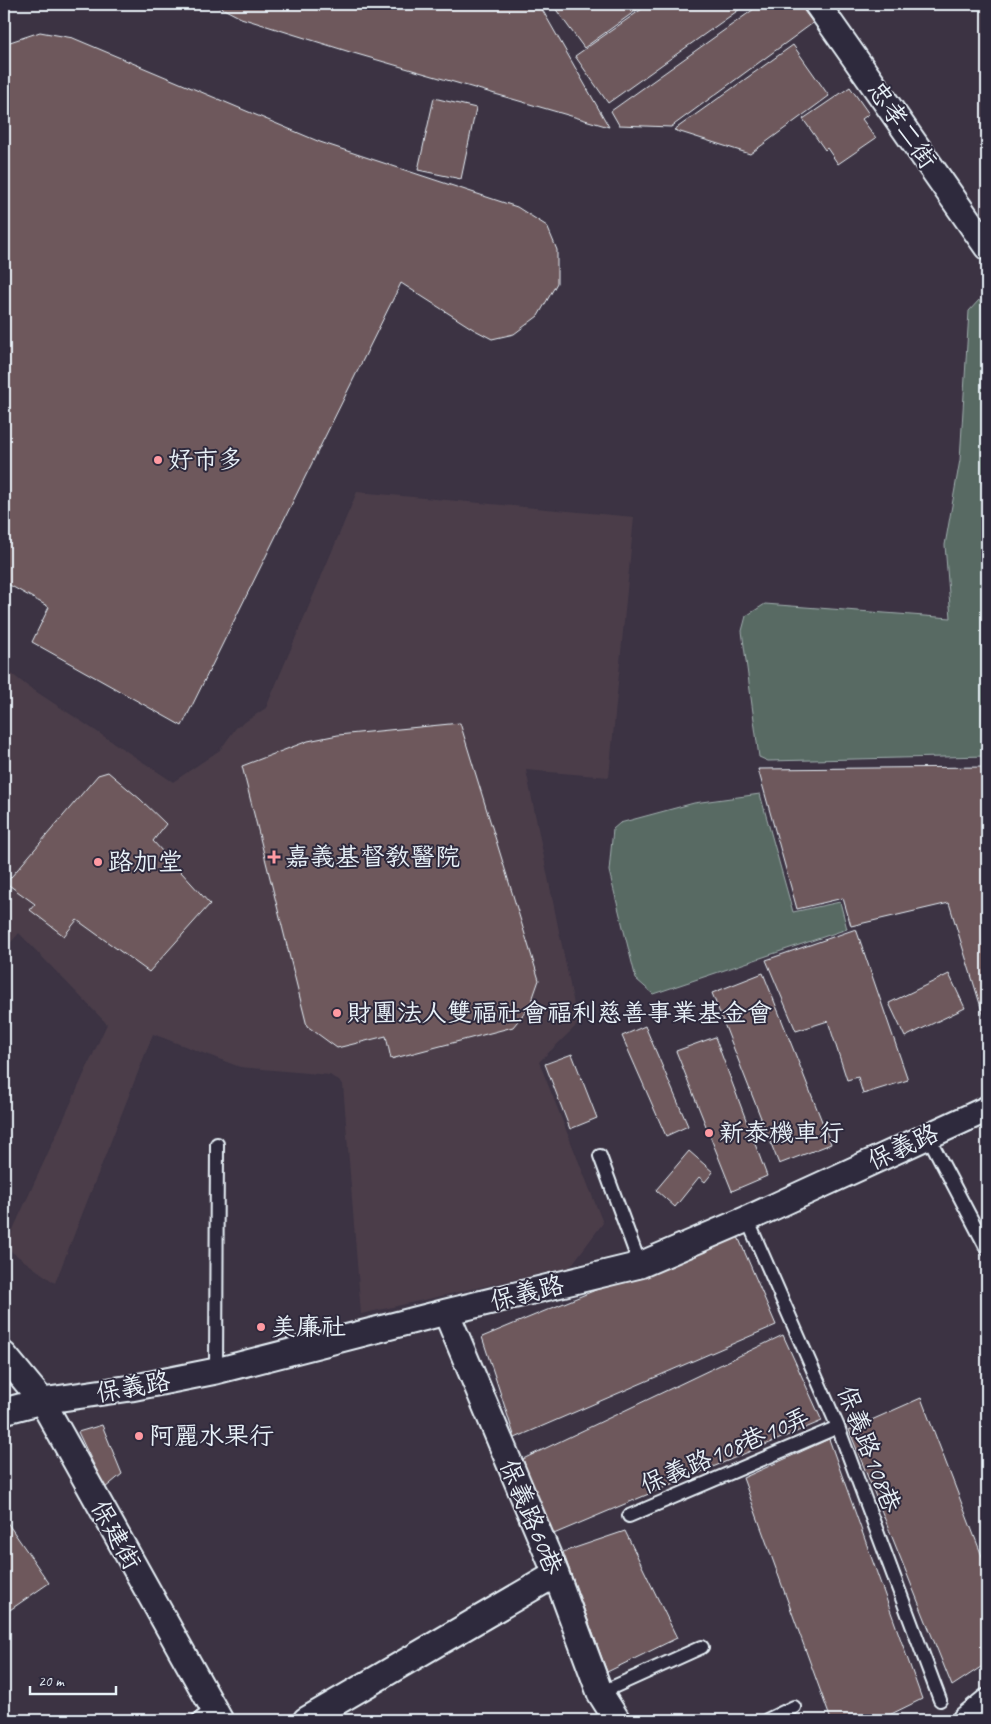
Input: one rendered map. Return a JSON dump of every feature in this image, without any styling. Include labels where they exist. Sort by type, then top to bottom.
[{"type":"street","name":"忠孝二街","points":[[817,4],[987,247]]},
{"type":"street","name":"保義路","points":[[4,1411],[42,1401],[130,1388],[216,1371],[640,1265],[747,1219],[987,1109]]},
{"type":"street","name":"保義路60巷","points":[[446,1312],[556,1574],[600,1693],[617,1720]]},
{"type":"street","name":"保建街","points":[[4,1355],[42,1401],[210,1716]]},
{"type":"street","points":[[306,1720],[556,1574]]},
{"type":"street","points":[[965,1720],[987,1702]]},
{"type":"lane","points":[[928,1136],[987,1249]]},
{"type":"lane","points":[[216,1144],[216,1371]]},
{"type":"lane","points":[[600,1156],[640,1265]]},
{"type":"lane","name":"保義路108巷","points":[[747,1219],[838,1427],[940,1700]]},
{"type":"lane","name":"保義路108巷10弄","points":[[629,1516],[838,1427]]},
{"type":"lane","points":[[600,1693],[702,1647]]},
{"type":"lane","points":[[767,1720],[794,1707]]},
{"type":"shaded area","name":"嘉義基督教醫院","points":[[357,492],[634,517],[609,777],[526,770],[578,1024],[539,1062],[603,1223],[570,1267],[361,1314],[343,1084],[330,1075],[240,1067],[153,1034],[55,1283],[5,1247],[107,1024],[19,933],[4,950],[4,668],[26,685],[173,782],[220,750],[236,728],[266,708]]},
{"type":"green space","points":[[979,300],[987,318],[987,756],[768,761],[759,757],[742,631],[746,616],[765,604],[951,618],[945,545],[960,460],[969,311]]},
{"type":"green space","points":[[760,794],[793,912],[840,902],[847,929],[653,994],[636,979],[609,871],[613,829],[620,823],[694,803]]},
{"type":"building","points":[[214,4],[539,4],[609,127],[350,52],[241,18]]},
{"type":"building","points":[[552,4],[645,4],[584,48]]},
{"type":"building","points":[[649,4],[747,4],[608,103],[575,56]]},
{"type":"building","points":[[761,4],[799,4],[813,23],[671,127],[619,125],[611,111]]},
{"type":"building","name":"好市多","points":[[40,32],[73,38],[320,142],[517,207],[547,226],[557,250],[557,283],[538,316],[514,334],[492,339],[401,283],[182,726],[32,642],[49,607],[4,582],[4,44]]},
{"type":"building","points":[[793,45],[829,96],[750,154],[674,130]]},
{"type":"building","points":[[850,87],[869,114],[862,119],[876,138],[838,164],[827,148],[825,150],[803,119]]},
{"type":"building","points":[[434,98],[476,108],[461,179],[418,170]]},
{"type":"building","points":[[460,723],[539,980],[530,1006],[513,1027],[391,1059],[386,1036],[337,1048],[307,1026],[242,766],[308,741],[338,735]]},
{"type":"building","points":[[987,767],[987,1027],[949,903],[851,926],[843,898],[797,909],[758,769]]},
{"type":"building","name":"路加堂","points":[[108,772],[166,824],[153,841],[210,904],[149,972],[77,920],[64,936],[30,910],[35,904],[6,883],[98,775]]},
{"type":"building","points":[[856,929],[908,1080],[863,1094],[858,1077],[847,1080],[828,1021],[796,1031],[766,960]]},
{"type":"building","points":[[763,973],[831,1144],[779,1164],[712,993]]},
{"type":"building","points":[[949,974],[965,1008],[905,1037],[889,1003]]},
{"type":"building","points":[[645,1026],[688,1126],[666,1136],[622,1036]]},
{"type":"building","points":[[715,1037],[767,1176],[732,1191],[676,1051]]},
{"type":"building","points":[[572,1054],[597,1118],[570,1129],[545,1064]]},
{"type":"building","points":[[689,1151],[713,1172],[705,1182],[699,1177],[675,1207],[656,1190]]},
{"type":"building","points":[[736,1232],[776,1325],[515,1438],[482,1337]]},
{"type":"building","points":[[783,1335],[822,1421],[549,1536],[523,1459]]},
{"type":"building","points":[[921,1398],[987,1569],[987,1663],[952,1686],[849,1430]]},
{"type":"building","points":[[102,1425],[122,1474],[105,1488],[78,1432]]},
{"type":"building","points":[[829,1439],[922,1699],[879,1720],[831,1720],[743,1478]]},
{"type":"building","points":[[4,1518],[49,1583],[4,1614]]},
{"type":"building","points":[[625,1531],[677,1638],[607,1672],[563,1552]]},
{"type":"place","name":"好市多","points":[[158,460]]},
{"type":"place","name":"嘉義基督教醫院","points":[[274,857]]},
{"type":"place","name":"路加堂","points":[[98,862]]},
{"type":"place","name":"財團法人雙福社會福利慈善事業基金會","points":[[337,1013]]},
{"type":"place","name":"新泰機車行","points":[[709,1133]]},
{"type":"place","name":"美廉社","points":[[261,1327]]},
{"type":"place","name":"阿麗水果行","points":[[139,1436]]}]
